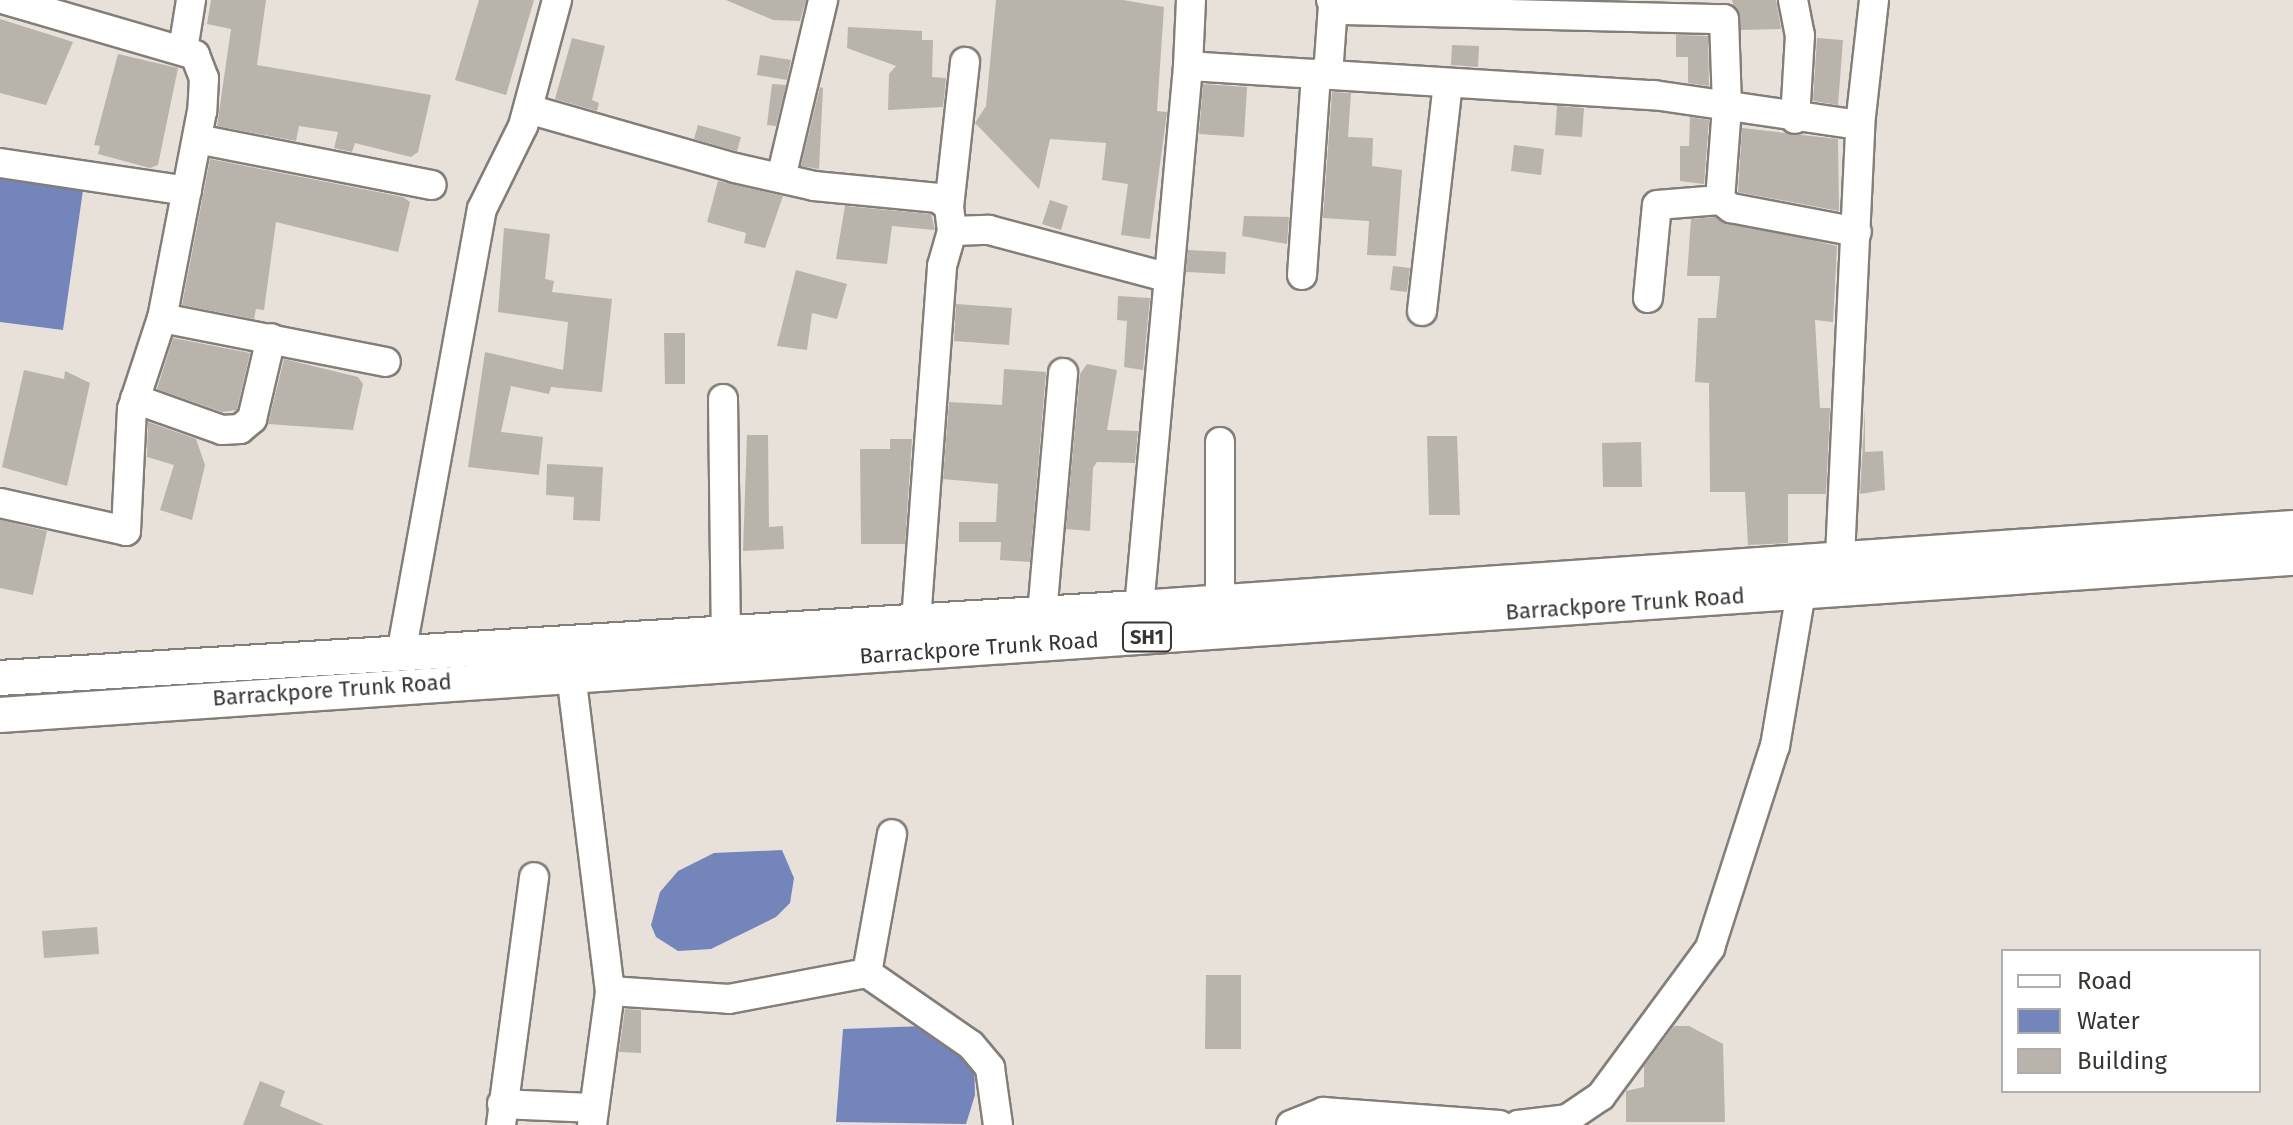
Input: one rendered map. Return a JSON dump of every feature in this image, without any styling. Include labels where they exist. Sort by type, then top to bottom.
[{"type":"main road","name":"Barrackpore Trunk Road","points":[[0,715],[1801,592],[1840,576],[2293,528]]},
{"type":"main road","name":"Barrackpore Trunk Road","points":[[0,678],[1220,602],[2293,558]]},
{"type":"street","points":[[0,503],[126,531],[135,399],[162,318],[197,139],[204,78],[195,55],[183,50],[70,10],[6,0]]},
{"type":"street","points":[[183,50],[191,0]]},
{"type":"street","points":[[401,654],[482,209],[528,109],[557,0]]},
{"type":"street","points":[[781,178],[823,0]]},
{"type":"street","points":[[1139,608],[1166,277],[1188,66],[1191,0]]},
{"type":"street","points":[[1793,0],[1800,35],[1795,119]]},
{"type":"street","points":[[1840,576],[1860,125],[1874,0]]},
{"type":"street","points":[[1302,275],[1332,3],[1724,19],[1727,107],[1720,200]]},
{"type":"street","points":[[916,621],[942,266],[950,219],[965,62]]},
{"type":"street","points":[[1188,66],[1654,95],[1795,119],[1860,125]]},
{"type":"street","points":[[1422,311],[1448,83]]},
{"type":"street","points":[[528,109],[655,149],[781,178],[938,198],[950,219],[1166,277]]},
{"type":"street","points":[[197,139],[432,185]]},
{"type":"street","points":[[0,163],[187,191]]},
{"type":"street","points":[[1648,298],[1657,205],[1720,200],[1731,208],[1857,232]]},
{"type":"street","points":[[162,318],[386,362]]},
{"type":"street","points":[[135,399],[222,430],[240,429],[252,419],[271,338]]},
{"type":"street","points":[[1042,614],[1063,373]]},
{"type":"street","points":[[723,399],[726,633]]},
{"type":"street","points":[[1220,442],[1220,602]]},
{"type":"street","points":[[1572,1119],[1625,1069],[1710,948],[1775,746],[1801,592]]},
{"type":"street","points":[[534,877],[502,1114],[593,1117],[610,991],[571,674]]},
{"type":"street","points":[[867,973],[892,834]]},
{"type":"street","points":[[610,991],[729,999],[867,973],[971,1045],[990,1068],[998,1125]]},
{"type":"street","points":[[1518,1125],[1615,1111]]},
{"type":"street","points":[[1291,1125],[1323,1112],[1500,1125]]},
{"type":"water","points":[[0,176],[83,190],[63,330],[0,322]]},
{"type":"water","points":[[782,850],[794,878],[790,903],[776,917],[711,949],[678,951],[656,937],[651,925],[660,892],[678,871],[714,853]]},
{"type":"water","points":[[924,1026],[974,1058],[975,1095],[966,1124],[836,1122],[843,1029]]},
{"type":"building","points":[[211,0],[266,0],[257,65],[431,95],[418,152],[411,157],[355,143],[352,152],[334,148],[338,132],[299,126],[296,141],[217,126],[231,29],[207,24]]},
{"type":"building","points":[[479,0],[534,0],[506,95],[455,80]]},
{"type":"building","points":[[726,0],[806,0],[800,21],[773,20]]},
{"type":"building","points":[[996,0],[1123,0],[1164,7],[1157,111],[1167,112],[1150,239],[1121,235],[1128,184],[1102,180],[1106,143],[1050,139],[1039,189],[975,123],[986,106]]},
{"type":"building","points":[[1732,0],[1776,0],[1781,29],[1741,30]]},
{"type":"building","points":[[0,19],[73,42],[46,105],[0,93]]},
{"type":"building","points":[[848,27],[922,31],[922,40],[933,40],[932,77],[946,78],[943,107],[888,110],[889,74],[896,66],[847,48]]},
{"type":"building","points":[[1676,35],[1708,36],[1709,86],[1688,83],[1688,57],[1676,57]]},
{"type":"building","points":[[572,38],[605,46],[592,100],[599,103],[597,111],[555,99]]},
{"type":"building","points":[[1817,38],[1843,40],[1838,105],[1813,101]]},
{"type":"building","points":[[1452,45],[1479,46],[1478,67],[1451,65]]},
{"type":"building","points":[[118,54],[178,68],[158,165],[150,168],[98,154],[100,146],[94,145]]},
{"type":"building","points":[[760,55],[791,60],[787,80],[757,75]]},
{"type":"building","points":[[772,84],[786,85],[776,126],[767,125]]},
{"type":"building","points":[[1203,84],[1247,87],[1244,137],[1199,134]]},
{"type":"building","points":[[820,87],[823,88],[819,169],[801,166]]},
{"type":"building","points":[[1332,92],[1351,93],[1348,137],[1373,138],[1372,166],[1402,170],[1396,256],[1367,255],[1369,221],[1323,218]]},
{"type":"building","points":[[1557,106],[1584,108],[1582,137],[1555,135]]},
{"type":"building","points":[[1690,117],[1709,120],[1704,184],[1680,181],[1680,146],[1689,146]]},
{"type":"building","points":[[698,125],[741,137],[737,151],[694,139]]},
{"type":"building","points":[[1742,128],[1838,139],[1839,211],[1738,192]]},
{"type":"building","points":[[1514,145],[1544,149],[1541,175],[1511,171]]},
{"type":"building","points":[[210,159],[403,197],[410,202],[398,252],[276,222],[264,310],[256,309],[254,319],[182,305]]},
{"type":"building","points":[[718,181],[783,196],[765,248],[744,243],[746,233],[707,222]]},
{"type":"building","points":[[1050,200],[1068,206],[1061,230],[1042,224]]},
{"type":"building","points":[[845,206],[931,214],[935,230],[892,226],[887,264],[836,259]]},
{"type":"building","points":[[1244,216],[1289,217],[1287,244],[1242,236]]},
{"type":"building","points":[[1715,217],[1837,246],[1833,322],[1815,320],[1820,408],[1830,408],[1826,494],[1788,494],[1788,543],[1748,545],[1745,492],[1710,492],[1709,383],[1695,382],[1698,318],[1716,318],[1720,276],[1687,276],[1691,219]]},
{"type":"building","points":[[504,228],[550,234],[545,279],[554,281],[552,292],[612,299],[602,392],[551,387],[549,394],[511,386],[501,432],[543,437],[539,475],[468,467],[485,352],[563,370],[568,322],[498,312]]},
{"type":"building","points":[[1188,250],[1226,252],[1225,274],[1186,272]]},
{"type":"building","points":[[1393,266],[1410,268],[1407,292],[1390,290]]},
{"type":"building","points":[[796,270],[847,284],[837,319],[812,313],[807,350],[777,346]]},
{"type":"building","points":[[1118,296],[1150,298],[1143,370],[1124,367],[1127,321],[1117,320]]},
{"type":"building","points":[[956,304],[1012,308],[1009,345],[954,341]]},
{"type":"building","points":[[664,333],[685,333],[685,384],[665,384]]},
{"type":"building","points":[[173,338],[250,353],[237,410],[222,412],[157,389]]},
{"type":"building","points":[[284,359],[358,377],[363,384],[353,430],[268,424]]},
{"type":"building","points":[[1087,364],[1117,370],[1107,430],[1138,431],[1135,463],[1097,462],[1093,468],[1090,531],[1066,529],[1080,374]]},
{"type":"building","points":[[1004,369],[1046,372],[1030,562],[1000,560],[1001,542],[959,542],[959,522],[996,522],[998,484],[943,479],[949,402],[1002,405]]},
{"type":"building","points":[[24,370],[64,379],[65,371],[90,383],[67,486],[2,467]]},
{"type":"building","points":[[1865,408],[1865,452],[1883,451],[1885,490],[1860,494]]},
{"type":"building","points":[[148,422],[196,439],[205,465],[192,520],[160,510],[174,465],[147,457]]},
{"type":"building","points":[[747,435],[768,435],[769,527],[783,526],[784,549],[743,551]]},
{"type":"building","points":[[1427,436],[1457,436],[1460,515],[1429,515]]},
{"type":"building","points":[[890,439],[912,439],[905,544],[861,544],[860,449],[890,449]]},
{"type":"building","points":[[1641,442],[1642,487],[1603,487],[1602,443]]},
{"type":"building","points":[[547,464],[603,467],[600,521],[573,520],[574,497],[546,495]]},
{"type":"building","points":[[0,520],[47,531],[33,595],[0,588]]},
{"type":"building","points":[[97,927],[99,954],[44,958],[42,931]]},
{"type":"building","points":[[1206,975],[1241,975],[1241,1049],[1205,1049]]},
{"type":"building","points":[[625,1009],[641,1010],[641,1053],[619,1052]]},
{"type":"building","points":[[1674,1026],[1689,1026],[1723,1044],[1725,1122],[1626,1122],[1626,1091],[1644,1087],[1644,1066]]},
{"type":"building","points":[[260,1081],[285,1091],[280,1106],[324,1125],[243,1125]]}]
